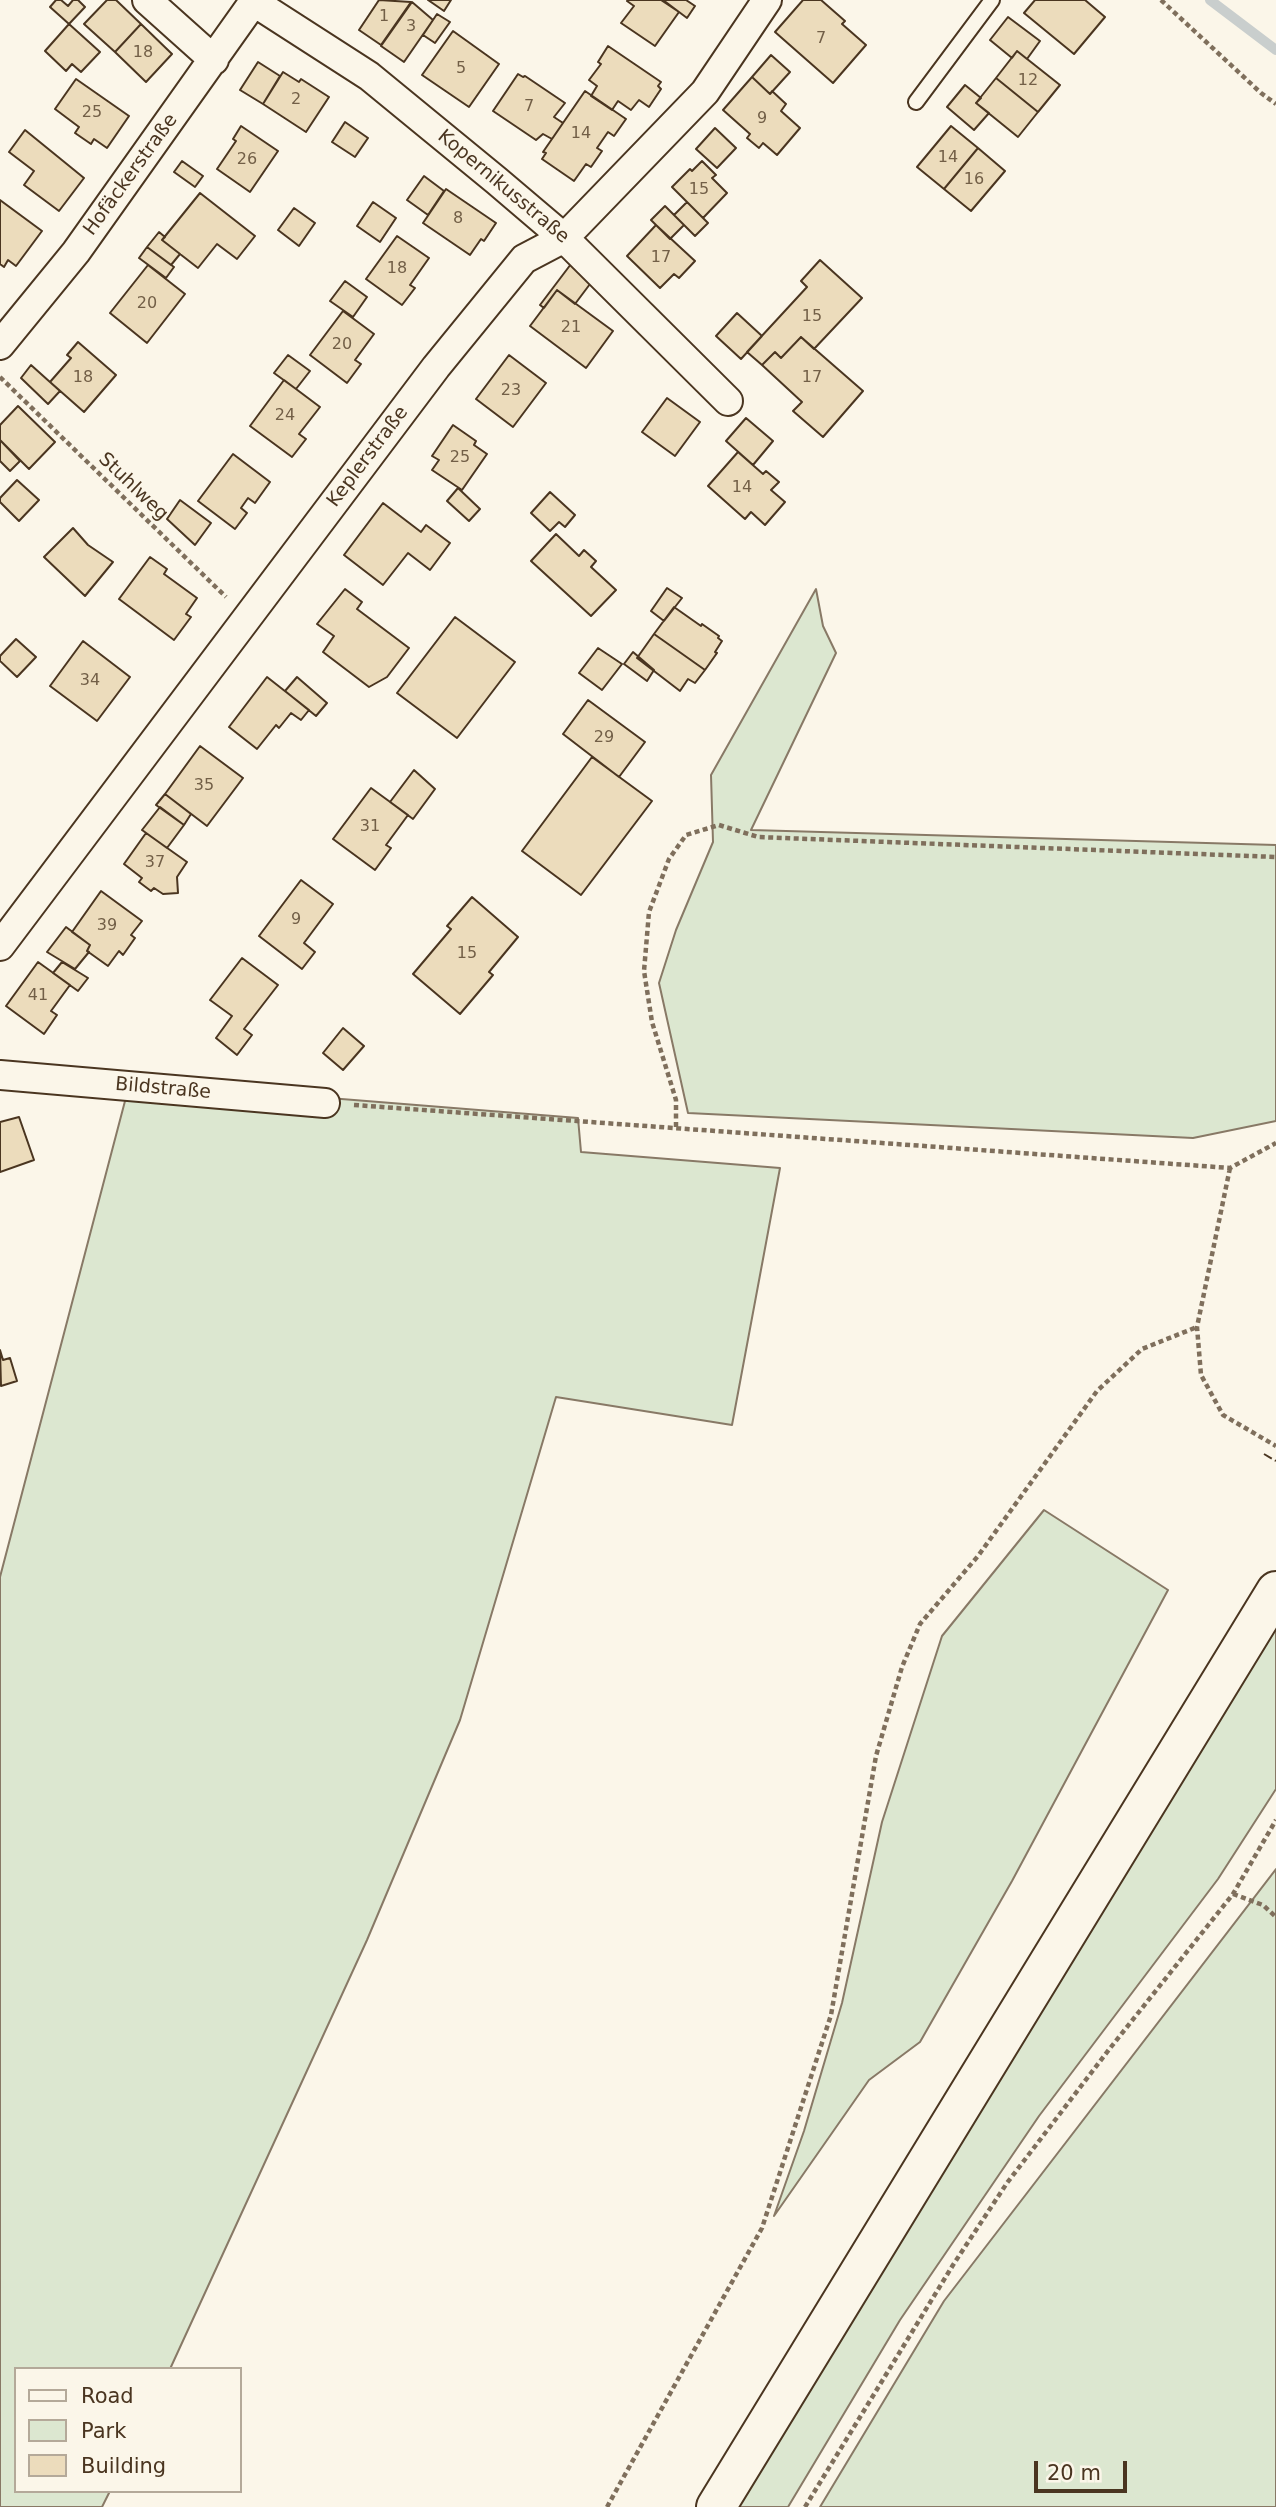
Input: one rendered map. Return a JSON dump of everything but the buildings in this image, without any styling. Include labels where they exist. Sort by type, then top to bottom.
[{"type":"main road","points":[[716,2507],[1276,1591]]},
{"type":"street","points":[[147,0],[214,60]]},
{"type":"street","name":"Keplerstraße","points":[[0,946],[436,367],[524,259],[564,238],[705,92],[767,0]]},
{"type":"street","name":"Hofäckerstraße","points":[[0,345],[76,252],[254,1]]},
{"type":"street","name":"Kopernikusstraße","points":[[254,1],[369,76],[564,238],[728,401]]},
{"type":"street","name":"Bildstraße","points":[[0,1075],[326,1103]]},
{"type":"lane","points":[[916,102],[992,0]]},
{"type":"path","points":[[1161,0],[1276,104]]},
{"type":"path","name":"Stuhlweg","points":[[0,376],[247,617]]},
{"type":"path","points":[[676,1127],[676,1100],[652,1022],[644,971],[649,912],[669,859],[686,835],[719,825],[758,837],[1276,857]]},
{"type":"path","points":[[326,1103],[1230,1168],[1276,1143]]},
{"type":"path","points":[[1230,1168],[1198,1327],[1201,1375],[1223,1415],[1276,1446]]},
{"type":"path","points":[[607,2507],[762,2228],[831,2015],[876,1756],[902,1667],[920,1624],[978,1556],[1097,1391],[1142,1349],[1198,1327]]},
{"type":"path","points":[[805,2507],[953,2265],[1007,2183],[1111,2046],[1233,1894],[1276,1820]]},
{"type":"path","points":[[1233,1894],[1263,1905],[1276,1917]]},
{"type":"green space","points":[[816,589],[823,626],[836,653],[751,830],[1276,845],[1276,1121],[1193,1138],[688,1113],[659,983],[676,930],[713,842],[711,775]]},
{"type":"green space","points":[[130,1082],[578,1118],[581,1152],[780,1168],[732,1425],[556,1397],[460,1720],[367,1940],[171,2367],[14,2367],[14,2493],[109,2493],[102,2507],[0,2507],[0,1577]]},
{"type":"green space","points":[[1044,1510],[1168,1590],[1012,1881],[920,2042],[869,2080],[774,2216],[804,2131],[842,2003],[882,1822],[942,1636]]},
{"type":"green space","points":[[1276,1612],[1276,1789],[1218,1879],[1039,2116],[900,2320],[788,2507],[731,2507]]},
{"type":"green space","points":[[1276,1869],[1276,2507],[820,2507],[944,2301]]},
{"type":"waterway","points":[[1210,0],[1276,50]]},
{"type":"fence","points":[[1264,1454],[1276,1461]]}]
